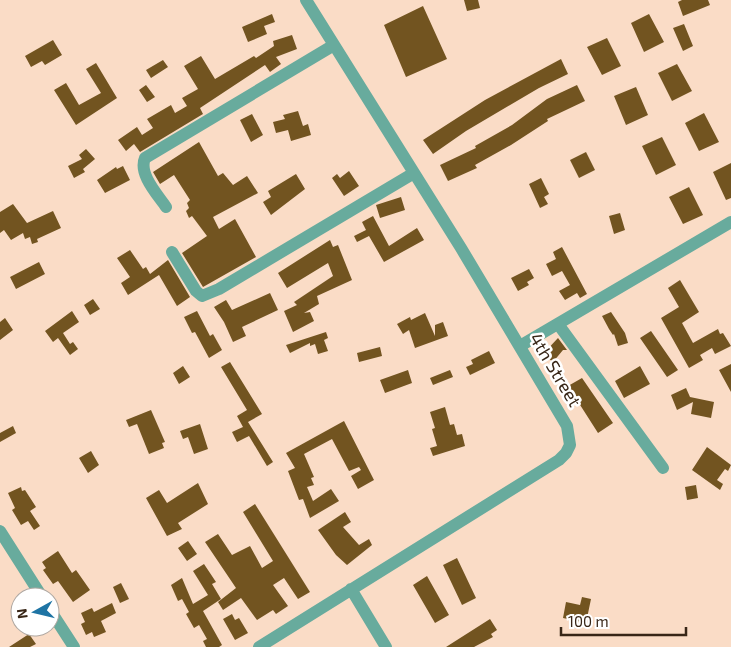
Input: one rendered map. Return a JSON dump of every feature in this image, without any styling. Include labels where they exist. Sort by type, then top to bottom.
[{"type":"street","name":"4th Street","points":[[259,647],[566,453],[570,436],[567,426],[520,346],[306,0]]},
{"type":"street","points":[[166,207],[144,172],[143,163],[145,158],[334,44]]},
{"type":"street","points":[[172,252],[196,291],[202,296],[219,289],[315,230],[414,173]]},
{"type":"street","points":[[520,346],[731,222]]},
{"type":"street","points":[[558,324],[663,468]]},
{"type":"street","points":[[0,531],[36,587]]},
{"type":"street","points":[[351,589],[386,647]]},
{"type":"street","points":[[60,625],[74,647]]},
{"type":"building","points":[[464,0],[478,0],[480,8],[467,11]]},
{"type":"building","points":[[682,0],[708,0],[710,5],[683,16],[678,2]]},
{"type":"building","points":[[423,6],[447,59],[406,77],[384,25]]},
{"type":"building","points":[[272,14],[275,22],[264,26],[267,34],[248,42],[242,27]]},
{"type":"building","points":[[649,14],[664,42],[644,52],[631,23]]},
{"type":"building","points":[[684,24],[693,46],[683,51],[673,28]]},
{"type":"building","points":[[292,35],[297,49],[276,57],[281,64],[270,72],[265,65],[200,108],[203,114],[140,152],[134,144],[126,151],[118,140],[137,127],[142,135],[153,128],[147,119],[171,105],[175,113],[187,106],[182,98],[198,89],[184,66],[201,56],[215,79],[254,56],[256,58],[274,46],[273,41]]},
{"type":"building","points":[[607,38],[621,66],[602,75],[587,47]]},
{"type":"building","points":[[53,40],[62,55],[45,65],[42,61],[31,67],[25,56]]},
{"type":"building","points":[[561,59],[568,74],[539,88],[466,131],[433,154],[423,140],[485,100]]},
{"type":"building","points":[[163,60],[168,67],[151,78],[146,70]]},
{"type":"building","points":[[96,63],[117,98],[76,125],[54,90],[66,83],[79,105],[101,93],[86,69]]},
{"type":"building","points":[[677,64],[692,91],[672,101],[658,73]]},
{"type":"building","points":[[146,85],[155,97],[147,102],[139,90]]},
{"type":"building","points":[[577,85],[585,101],[547,119],[548,121],[511,145],[475,165],[477,168],[448,181],[440,165],[476,148],[475,146],[512,125],[547,99]]},
{"type":"building","points":[[636,87],[648,115],[626,125],[614,96]]},
{"type":"building","points":[[298,111],[303,126],[308,124],[311,135],[291,141],[288,130],[276,133],[273,122],[285,119],[283,115]]},
{"type":"building","points":[[704,113],[719,142],[699,151],[685,123]]},
{"type":"building","points":[[252,114],[263,135],[251,142],[240,120]]},
{"type":"building","points":[[662,137],[676,165],[656,175],[642,146]]},
{"type":"building","points":[[199,142],[218,176],[223,173],[233,185],[247,176],[258,193],[213,217],[219,229],[235,219],[256,257],[203,287],[182,253],[207,236],[192,216],[189,218],[186,211],[189,208],[187,203],[190,200],[174,175],[160,184],[153,172]]},
{"type":"building","points":[[86,149],[95,159],[83,169],[85,172],[74,178],[68,166],[82,159],[79,155]]},
{"type":"building","points":[[586,152],[595,170],[579,178],[570,160]]},
{"type":"building","points":[[731,163],[731,198],[726,200],[713,172]]},
{"type":"building","points":[[123,166],[130,180],[105,193],[97,180],[116,167],[117,169]]},
{"type":"building","points":[[349,171],[359,186],[344,196],[332,178],[337,174],[340,178]]},
{"type":"building","points":[[296,174],[305,189],[271,215],[263,202],[271,197],[268,191]]},
{"type":"building","points":[[541,178],[549,194],[544,197],[548,204],[540,208],[529,184]]},
{"type":"building","points":[[689,187],[703,215],[683,224],[669,197]]},
{"type":"building","points":[[401,197],[405,210],[380,218],[376,205]]},
{"type":"building","points":[[13,204],[27,223],[53,211],[61,228],[37,239],[38,242],[32,244],[30,237],[25,239],[23,233],[11,240],[4,230],[0,233],[0,212]]},
{"type":"building","points":[[620,213],[625,230],[614,234],[609,216]]},
{"type":"building","points":[[373,216],[389,246],[417,228],[424,240],[384,262],[369,236],[357,242],[354,236],[366,230],[362,222]]},
{"type":"building","points":[[330,240],[333,247],[338,245],[352,280],[317,296],[319,304],[304,313],[310,312],[314,321],[293,332],[284,311],[297,305],[294,302],[333,276],[328,263],[287,288],[278,273]]},
{"type":"building","points":[[562,247],[587,294],[580,298],[577,293],[565,300],[559,291],[570,285],[562,271],[552,276],[546,264],[556,259],[553,252]]},
{"type":"building","points":[[130,250],[143,269],[146,267],[150,274],[168,260],[190,297],[177,306],[159,275],[128,295],[121,283],[130,277],[117,258]]},
{"type":"building","points":[[39,262],[45,274],[16,289],[10,277]]},
{"type":"building","points":[[529,269],[534,278],[527,282],[529,285],[518,291],[511,278]]},
{"type":"building","points":[[680,280],[699,312],[682,323],[693,343],[718,329],[720,334],[723,333],[731,346],[715,354],[712,348],[700,355],[703,360],[689,368],[661,318],[679,307],[668,288]]},
{"type":"building","points":[[270,293],[278,310],[242,327],[246,336],[233,342],[224,322],[214,307],[226,300],[232,310]]},
{"type":"building","points":[[93,299],[100,309],[90,315],[84,305]]},
{"type":"building","points":[[72,311],[79,322],[63,333],[70,344],[73,342],[78,349],[70,355],[58,338],[53,342],[45,331]]},
{"type":"building","points":[[197,311],[210,336],[213,334],[222,350],[209,358],[195,332],[192,333],[184,317]]},
{"type":"building","points":[[611,312],[625,333],[628,343],[618,346],[614,334],[602,316]]},
{"type":"building","points":[[425,313],[435,336],[435,325],[443,322],[448,336],[415,348],[409,330],[403,334],[397,324],[410,317],[411,320]]},
{"type":"building","points":[[5,318],[13,330],[0,340],[0,322]]},
{"type":"building","points":[[651,331],[678,370],[667,377],[640,338]]},
{"type":"building","points":[[326,332],[328,338],[324,340],[328,351],[318,354],[315,344],[310,346],[310,343],[290,353],[286,345]]},
{"type":"building","points":[[558,338],[567,350],[563,350],[553,362],[543,354]]},
{"type":"building","points":[[380,347],[382,356],[359,362],[357,353]]},
{"type":"building","points":[[489,351],[495,363],[470,375],[466,367],[473,364],[471,360]]},
{"type":"building","points":[[230,362],[262,414],[248,422],[273,462],[267,466],[249,436],[237,442],[232,432],[243,427],[237,416],[247,410],[221,367]]},
{"type":"building","points":[[731,364],[731,392],[719,370]]},
{"type":"building","points":[[183,366],[190,377],[179,384],[173,373]]},
{"type":"building","points":[[640,366],[650,384],[624,398],[615,381]]},
{"type":"building","points":[[408,370],[412,383],[385,393],[380,380]]},
{"type":"building","points":[[450,370],[453,377],[433,385],[430,378]]},
{"type":"building","points":[[582,378],[613,423],[598,433],[568,386]]},
{"type":"building","points":[[686,388],[690,397],[714,402],[711,418],[691,414],[693,402],[677,410],[671,395]]},
{"type":"building","points":[[445,407],[450,425],[454,424],[457,435],[462,434],[465,446],[433,456],[430,448],[437,446],[432,429],[435,428],[430,412]]},
{"type":"building","points":[[151,410],[165,442],[162,443],[164,448],[149,454],[137,424],[129,427],[126,420]]},
{"type":"building","points":[[344,421],[374,480],[358,489],[351,476],[361,470],[359,467],[349,471],[332,439],[304,454],[314,477],[311,478],[314,485],[307,487],[313,501],[331,489],[339,501],[310,518],[303,499],[299,500],[288,471],[295,468],[286,453]]},
{"type":"building","points":[[200,424],[208,449],[194,454],[188,437],[183,439],[180,431]]},
{"type":"building","points":[[13,426],[16,433],[0,442],[0,433]]},
{"type":"building","points":[[707,447],[731,465],[728,471],[725,469],[717,480],[723,484],[720,490],[692,470]]},
{"type":"building","points":[[91,451],[99,465],[88,473],[79,458]]},
{"type":"building","points":[[198,483],[208,504],[178,523],[182,529],[167,536],[146,498],[159,490],[167,503]]},
{"type":"building","points":[[696,485],[698,498],[687,500],[685,487]]},
{"type":"building","points":[[21,487],[22,491],[25,490],[36,507],[30,511],[40,526],[34,530],[28,521],[21,525],[12,510],[15,508],[8,493]]},
{"type":"building","points":[[255,504],[310,592],[298,599],[284,578],[273,585],[288,606],[276,614],[273,610],[257,620],[241,598],[223,610],[218,602],[236,588],[205,542],[218,534],[232,555],[250,546],[262,568],[273,561],[243,512]]},
{"type":"building","points":[[345,512],[351,522],[343,527],[359,545],[369,539],[372,545],[347,565],[336,555],[318,530]]},
{"type":"building","points":[[188,541],[197,554],[187,561],[178,548]]},
{"type":"building","points":[[58,551],[72,573],[76,570],[90,590],[73,602],[58,581],[53,584],[43,570],[46,568],[42,562]]},
{"type":"building","points":[[457,558],[476,598],[462,605],[443,565]]},
{"type":"building","points":[[204,564],[216,582],[212,584],[221,599],[203,611],[222,645],[219,647],[206,647],[203,641],[207,639],[199,625],[194,628],[186,614],[189,612],[182,599],[178,601],[171,585],[182,578],[193,604],[208,595],[193,571]]},
{"type":"building","points":[[427,576],[449,615],[435,623],[413,585]]},
{"type":"building","points":[[121,583],[129,599],[120,603],[113,587]]},
{"type":"building","points":[[582,597],[591,599],[586,623],[563,618],[566,602],[580,605]]},
{"type":"building","points":[[112,603],[116,613],[101,621],[106,632],[94,637],[92,632],[86,635],[81,624],[85,622],[81,613],[92,608],[94,612]]},
{"type":"building","points":[[232,614],[235,620],[239,618],[248,633],[235,640],[223,619]]},
{"type":"building","points":[[490,619],[497,630],[491,634],[493,637],[474,647],[446,647]]},
{"type":"building","points":[[24,637],[31,637],[36,644],[30,647],[9,647]]}]
